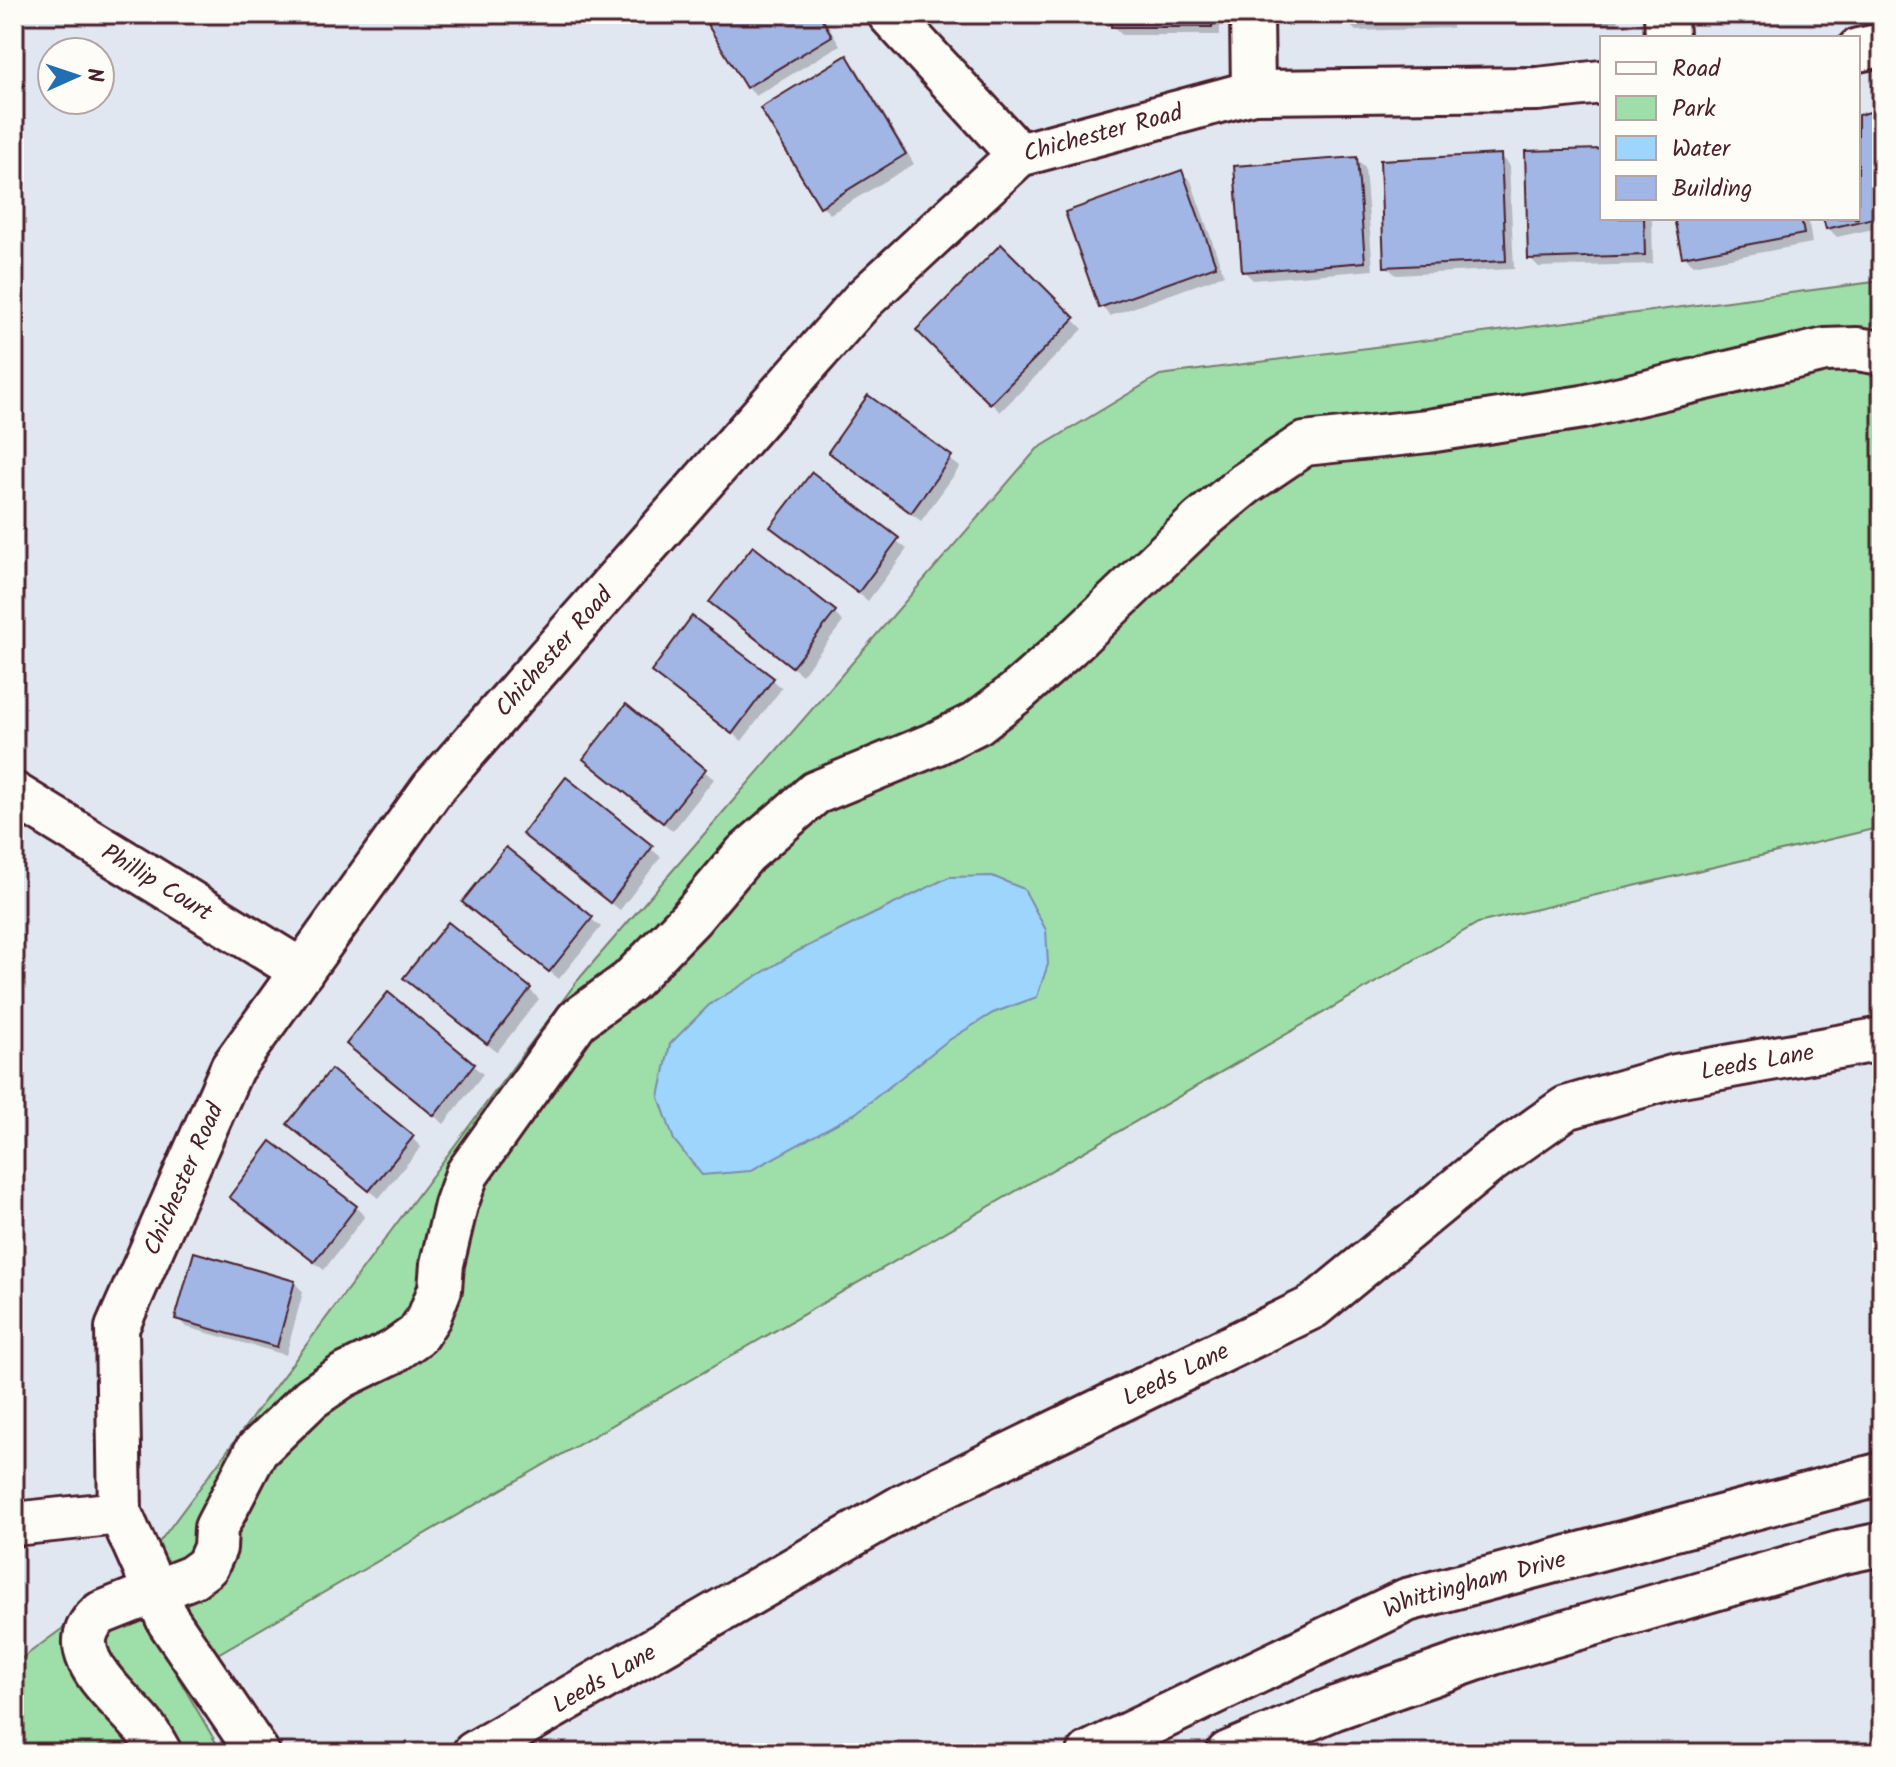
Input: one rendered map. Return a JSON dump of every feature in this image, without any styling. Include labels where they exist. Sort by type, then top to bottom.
[{"type":"street","points":[[889,14],[1019,155]]},
{"type":"street","points":[[1252,14],[1253,92]]},
{"type":"street","points":[[1666,14],[1667,36]]},
{"type":"street","points":[[1860,50],[1882,45]]},
{"type":"street","name":"Chichester Road","points":[[258,1753],[169,1622],[120,1513],[117,1328],[232,1068],[433,788],[863,300],[1019,155],[1253,92],[1537,89],[1600,82]]},
{"type":"street","points":[[160,1753],[144,1727],[90,1664],[84,1643],[89,1623],[101,1613],[192,1577],[207,1566],[215,1548],[216,1528],[256,1451],[311,1398],[343,1376],[393,1352],[417,1335],[429,1317],[440,1289],[442,1264],[467,1174],[577,1020],[629,982],[691,918],[745,854],[815,793],[863,775],[977,723],[1058,656],[1142,574],[1245,484],[1304,444],[1428,431],[1583,407],[1825,350],[1857,349],[1882,353]]},
{"type":"street","name":"Phillip Court","points":[[14,794],[302,971]]},
{"type":"street","name":"Leeds Lane","points":[[474,1753],[903,1506],[1313,1307],[1488,1163],[1566,1108],[1676,1076],[1882,1039]]},
{"type":"street","name":"Whittingham Drive","points":[[1089,1753],[1407,1600],[1882,1474]]},
{"type":"street","points":[[14,1524],[120,1513]]},
{"type":"street","points":[[1228,1753],[1335,1708],[1493,1653],[1839,1553],[1882,1544]]},
{"type":"green space","points":[[1882,281],[1882,827],[1478,923],[178,1677],[222,1753],[14,1753],[14,1664],[134,1576],[578,980],[1037,449],[1160,375]]},
{"type":"water","points":[[992,876],[1024,889],[1046,930],[1048,964],[1037,997],[993,1013],[946,1042],[856,1113],[750,1171],[702,1175],[674,1140],[659,1097],[670,1044],[709,1005],[798,951],[949,877]]},
{"type":"building","points":[[701,14],[819,14],[832,36],[746,88]]},
{"type":"building","points":[[1111,14],[1212,14],[1212,27],[1111,27]]},
{"type":"building","points":[[1345,14],[1443,14],[1443,20],[1345,23]]},
{"type":"building","points":[[1509,14],[1610,14],[1610,15],[1509,18]]},
{"type":"building","points":[[847,55],[906,154],[820,207],[760,108]]},
{"type":"building","points":[[1882,109],[1882,216],[1826,229],[1824,220],[1860,220],[1860,114]]},
{"type":"building","points":[[1600,149],[1600,220],[1644,220],[1645,255],[1528,259],[1525,151]]},
{"type":"building","points":[[1501,154],[1506,261],[1384,267],[1380,160]]},
{"type":"building","points":[[1357,157],[1365,262],[1242,272],[1234,166]]},
{"type":"building","points":[[1182,170],[1216,266],[1099,308],[1065,212]]},
{"type":"building","points":[[1674,220],[1801,220],[1804,234],[1682,257]]},
{"type":"building","points":[[1001,244],[1075,318],[990,404],[916,330]]},
{"type":"building","points":[[868,395],[952,456],[911,513],[828,452]]},
{"type":"building","points":[[812,472],[899,538],[858,593],[770,527]]},
{"type":"building","points":[[753,546],[836,611],[792,667],[709,602]]},
{"type":"building","points":[[692,616],[774,678],[732,734],[651,672]]},
{"type":"building","points":[[626,704],[706,769],[663,823],[583,759]]},
{"type":"building","points":[[566,777],[653,846],[610,903],[522,834]]},
{"type":"building","points":[[506,847],[593,917],[549,972],[462,902]]},
{"type":"building","points":[[448,922],[531,988],[487,1044],[403,978]]},
{"type":"building","points":[[388,992],[475,1064],[434,1116],[346,1044]]},
{"type":"building","points":[[331,1069],[414,1136],[369,1191],[287,1124]]},
{"type":"building","points":[[271,1141],[357,1206],[314,1262],[229,1197]]},
{"type":"building","points":[[194,1252],[295,1281],[277,1347],[175,1319]]}]
